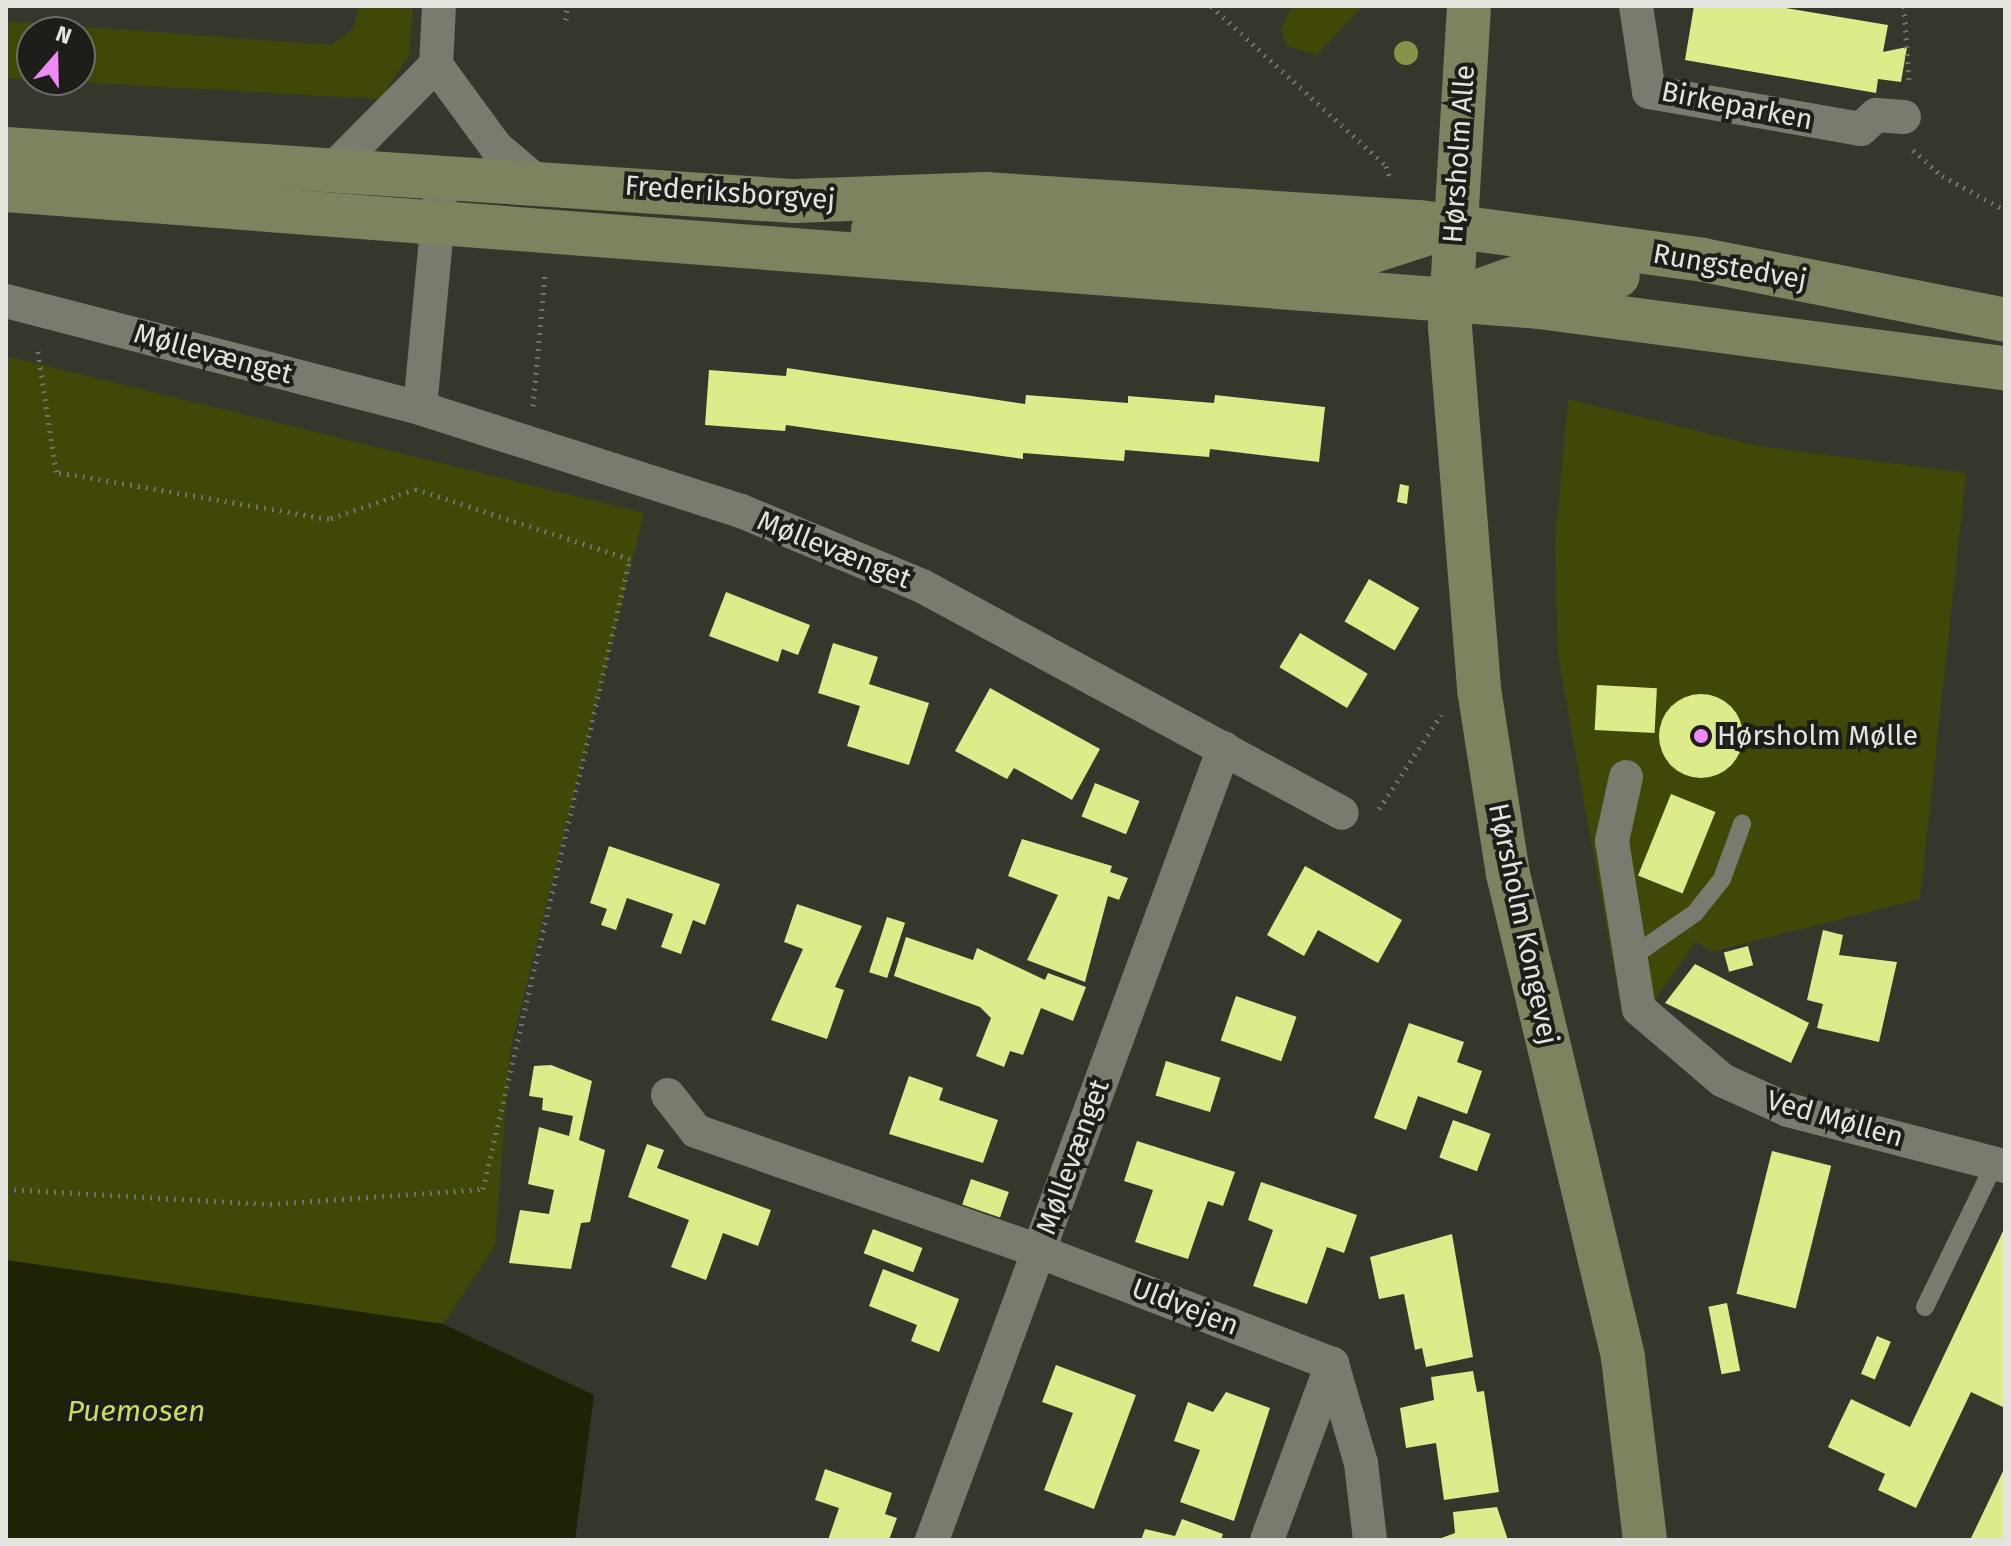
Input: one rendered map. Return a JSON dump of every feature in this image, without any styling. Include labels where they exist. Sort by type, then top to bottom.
[{"type":"main road","name":"Hørsholm Alle","points":[[1450,301],[1469,6]]},
{"type":"main road","name":"Frederiksborgvej","points":[[6,149],[337,165],[794,201],[985,194],[1453,226]]},
{"type":"main road","name":"Frederiksborgvej","points":[[6,190],[1450,301]]},
{"type":"main road","points":[[795,250],[848,230],[937,231],[1367,253],[1453,226]]},
{"type":"main road","name":"Rungstedvej","points":[[1453,226],[1703,260],[2005,320]]},
{"type":"main road","points":[[1450,301],[1541,269],[1873,310],[2005,335]]},
{"type":"main road","name":"Rungstedvej","points":[[1450,301],[1741,329],[2005,368]]},
{"type":"main road","name":"Hørsholm Kongevej","points":[[1450,301],[1479,689],[1508,874],[1623,1358],[1645,1540]]},
{"type":"street","points":[[439,6],[436,65],[496,147],[535,180]]},
{"type":"street","name":"Birkeparken","points":[[1636,6],[1649,92],[1861,129],[1876,115],[1904,117]]},
{"type":"street","points":[[337,165],[436,65]]},
{"type":"street","points":[[420,408],[443,174]]},
{"type":"street","name":"Møllevænget","points":[[18,304],[420,408],[741,511],[922,586],[1342,813]]},
{"type":"street","name":"Møllevænget","points":[[932,1540],[1224,748]]},
{"type":"street","name":"Ved Møllen","points":[[1626,777],[1612,841],[1639,1009],[1722,1080],[1788,1110],[2000,1165]]},
{"type":"street","name":"Møllevænget","points":[[668,1095],[696,1131],[1038,1251]]},
{"type":"street","name":"Uldvejen","points":[[1038,1251],[1332,1364]]},
{"type":"street","points":[[1267,1540],[1332,1364]]},
{"type":"street","points":[[1332,1364],[1361,1463],[1370,1540]]},
{"type":"lane","points":[[1630,958],[1695,913],[1722,879],[1742,824]]},
{"type":"lane","points":[[1925,1307],[2000,1165]]},
{"type":"path","points":[[566,20],[567,6]]},
{"type":"path","points":[[1211,6],[1386,166],[1388,187]]},
{"type":"path","points":[[529,443],[548,232]]},
{"type":"path","points":[[6,1189],[270,1204],[483,1189],[630,559],[416,489],[329,519],[56,472],[18,304]]},
{"type":"path","points":[[1390,789],[1433,720]]},
{"type":"green space","points":[[359,6],[413,6],[409,55],[380,99],[96,83],[96,28],[331,45],[353,29]]},
{"type":"green space","points":[[1292,6],[1363,6],[1316,55],[1287,46],[1281,29]]},
{"type":"green space","points":[[6,21],[16,22],[16,79],[6,78]]},
{"type":"green space","points":[[6,356],[644,513],[510,1051],[495,1246],[443,1324],[6,1260]]},
{"type":"green space","points":[[1568,399],[1758,446],[1966,473],[1920,899],[1711,952],[1696,941],[1635,1028],[1622,1013],[1558,656],[1555,543]]},
{"type":"water","name":"Puemosen","points":[[6,1260],[443,1324],[594,1395],[575,1540],[6,1540]]},
{"type":"building","points":[[1694,6],[1773,6],[1888,25],[1883,52],[1907,47],[1901,82],[1878,79],[1876,93],[1685,60]]},
{"type":"building","points":[[787,368],[1025,404],[1026,395],[1128,403],[1128,396],[1214,403],[1215,395],[1325,407],[1319,462],[1210,449],[1209,457],[1125,450],[1124,461],[1023,453],[1023,459],[786,425],[785,431],[705,425],[709,370],[786,376]]},
{"type":"building","points":[[1400,484],[1409,486],[1407,504],[1397,502]]},
{"type":"building","points":[[1369,579],[1419,608],[1395,650],[1344,621]]},
{"type":"building","points":[[726,592],[810,625],[798,655],[782,649],[778,662],[709,636]]},
{"type":"building","points":[[1300,633],[1368,674],[1347,708],[1279,667]]},
{"type":"building","points":[[833,643],[878,657],[869,684],[929,703],[909,765],[847,746],[860,706],[818,693]]},
{"type":"building","points":[[1597,685],[1657,688],[1655,733],[1595,730]]},
{"type":"building","points":[[990,688],[1100,749],[1072,800],[1014,768],[1007,779],[955,751]]},
{"type":"building","name":"Hørsholm Mølle","points":[[1693,694],[1709,694],[1725,701],[1736,712],[1743,736],[1740,752],[1731,766],[1709,778],[1693,778],[1677,771],[1666,760],[1659,744],[1659,728],[1666,712],[1677,701]]},
{"type":"building","points":[[1095,783],[1140,801],[1126,834],[1082,816]]},
{"type":"building","points":[[1671,794],[1716,812],[1683,894],[1638,876]]},
{"type":"building","points":[[1022,839],[1112,866],[1110,872],[1128,878],[1119,900],[1108,896],[1085,982],[1027,960],[1058,895],[1008,876]]},
{"type":"building","points":[[609,846],[720,884],[705,925],[693,920],[681,954],[661,947],[673,914],[627,898],[616,930],[601,925],[607,909],[590,903]]},
{"type":"building","points":[[1305,866],[1402,920],[1378,963],[1318,930],[1304,956],[1267,935]]},
{"type":"building","points":[[797,904],[862,926],[835,987],[844,990],[827,1039],[771,1020],[803,949],[784,942]]},
{"type":"building","points":[[887,917],[905,923],[887,978],[869,972]]},
{"type":"building","points":[[1823,930],[1843,935],[1839,955],[1897,962],[1879,1042],[1817,1028],[1823,1004],[1807,1000]]},
{"type":"building","points":[[906,937],[973,960],[977,948],[1045,980],[1048,973],[1086,987],[1073,1021],[1041,1008],[1023,1055],[1010,1051],[1004,1067],[976,1056],[991,1018],[980,1007],[894,976]]},
{"type":"building","points":[[1748,946],[1753,965],[1729,972],[1724,952]]},
{"type":"building","points":[[1695,964],[1809,1023],[1791,1063],[1665,1003]]},
{"type":"building","points":[[1236,996],[1297,1017],[1281,1061],[1221,1040]]},
{"type":"building","points":[[1409,1023],[1464,1042],[1457,1062],[1482,1071],[1467,1114],[1418,1096],[1406,1130],[1374,1118]]},
{"type":"building","points":[[1166,1061],[1221,1078],[1210,1112],[1155,1095]]},
{"type":"building","points":[[551,1065],[592,1081],[579,1140],[605,1150],[590,1222],[581,1223],[571,1269],[509,1263],[520,1210],[549,1214],[554,1190],[528,1184],[539,1127],[569,1136],[573,1116],[542,1110],[543,1098],[529,1096],[534,1066]]},
{"type":"building","points":[[909,1076],[943,1088],[939,1100],[998,1120],[983,1163],[889,1134]]},
{"type":"building","points":[[1453,1120],[1491,1134],[1477,1171],[1439,1158]]},
{"type":"building","points":[[1137,1141],[1235,1172],[1223,1206],[1208,1201],[1188,1259],[1135,1242],[1153,1190],[1124,1181]]},
{"type":"building","points":[[647,1144],[664,1150],[657,1168],[771,1210],[758,1246],[723,1233],[706,1280],[671,1267],[689,1220],[628,1197]]},
{"type":"building","points":[[1772,1151],[1831,1166],[1796,1308],[1736,1294]]},
{"type":"building","points":[[971,1179],[1009,1192],[1000,1218],[962,1205]]},
{"type":"building","points":[[1261,1182],[1357,1215],[1344,1253],[1327,1247],[1307,1304],[1253,1286],[1273,1230],[1248,1220]]},
{"type":"building","points":[[2005,1227],[2005,1408],[1971,1392],[1916,1508],[1878,1490],[1885,1474],[1828,1447],[1851,1399],[1910,1427]]},
{"type":"building","points":[[873,1229],[922,1248],[913,1272],[864,1253]]},
{"type":"building","points":[[1452,1234],[1473,1357],[1426,1367],[1422,1348],[1415,1350],[1404,1294],[1379,1299],[1370,1257]]},
{"type":"building","points":[[883,1269],[959,1299],[939,1352],[911,1341],[917,1325],[869,1306]]},
{"type":"building","points":[[1727,1303],[1740,1371],[1722,1374],[1708,1307]]},
{"type":"building","points":[[1877,1336],[1891,1342],[1875,1380],[1861,1374]]},
{"type":"building","points":[[1056,1365],[1136,1395],[1094,1509],[1044,1490],[1073,1413],[1042,1402]]},
{"type":"building","points":[[1473,1371],[1477,1392],[1484,1391],[1499,1492],[1444,1500],[1436,1443],[1406,1448],[1400,1408],[1434,1400],[1431,1377]]},
{"type":"building","points":[[1226,1392],[1270,1408],[1234,1521],[1180,1502],[1200,1450],[1174,1441],[1188,1402],[1213,1412]]},
{"type":"building","points":[[2005,1467],[2005,1540],[1970,1540],[1972,1536]]},
{"type":"building","points":[[825,1469],[892,1493],[885,1514],[897,1518],[889,1540],[828,1540],[839,1508],[815,1500]]},
{"type":"building","points":[[1497,1507],[1508,1540],[1436,1540],[1455,1533],[1453,1512]]},
{"type":"building","points":[[1182,1519],[1223,1534],[1221,1540],[1141,1540],[1145,1529],[1175,1536]]},
{"type":"place","name":"Hørsholm Mølle","points":[[1701,736]]}]
